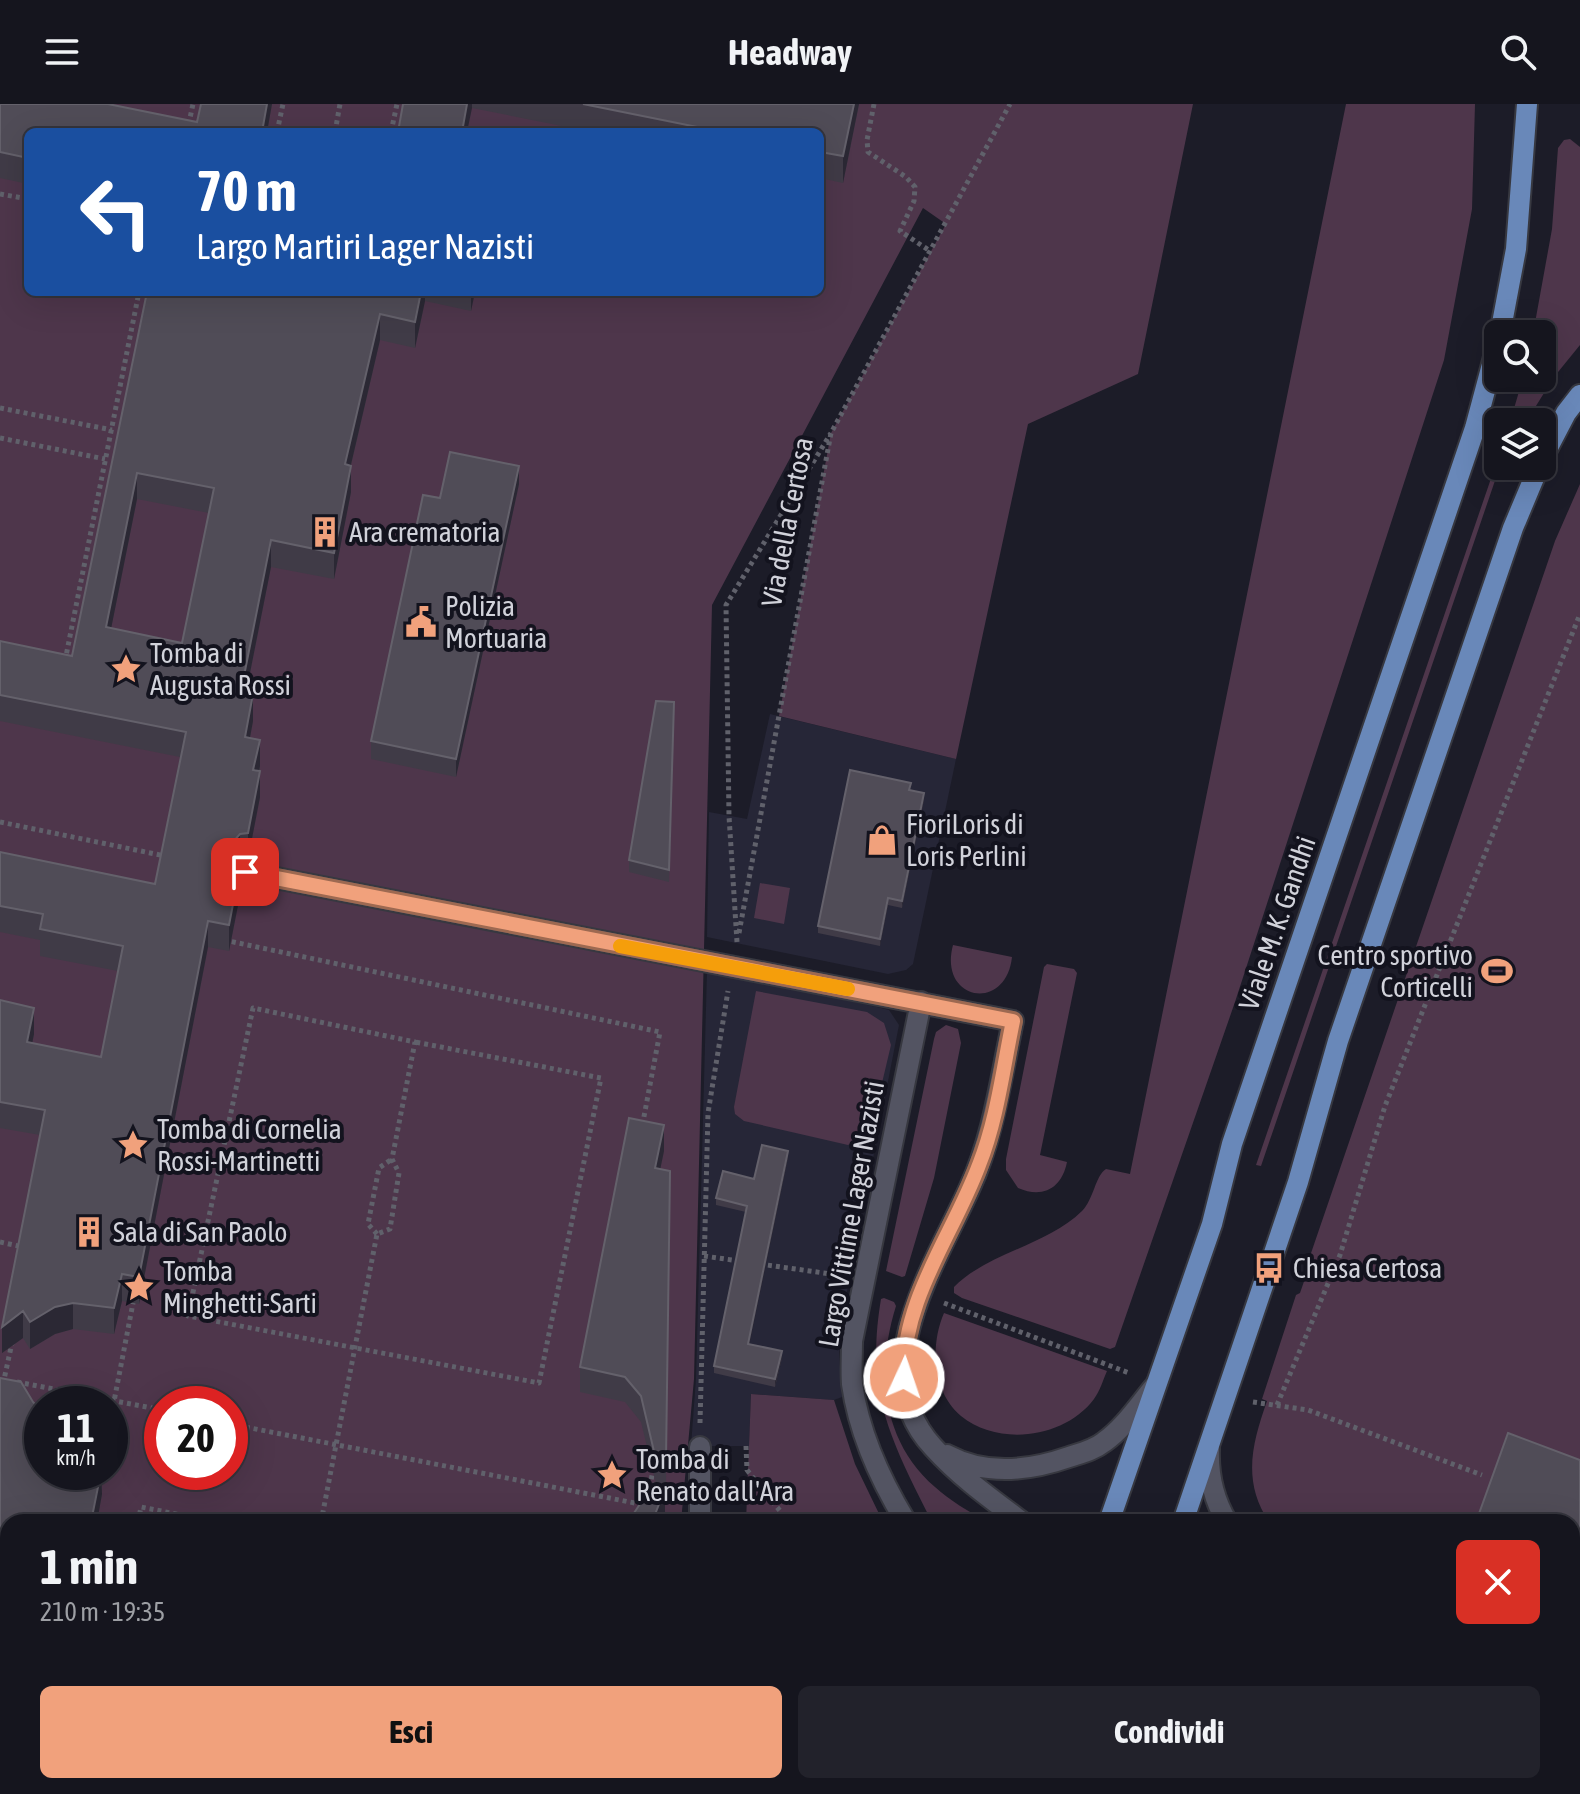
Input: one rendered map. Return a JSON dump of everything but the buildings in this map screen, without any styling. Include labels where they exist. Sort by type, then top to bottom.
[{"type":"main road","points":[[1503,320],[1516,249],[1527,104]]},
{"type":"main road","name":"Viale M. K. Gandhi","points":[[1112,1514],[1212,1224],[1232,1144],[1485,392]]},
{"type":"main road","points":[[1556,432],[1580,395]]},
{"type":"main road","points":[[1186,1514],[1298,1182],[1338,1041],[1507,543],[1533,480]]},
{"type":"street","points":[[245,872],[732,972],[921,1002],[1013,1021],[980,1162],[920,1296],[905,1342],[903,1369],[907,1400],[921,1433],[975,1486],[1012,1514]]},
{"type":"street","name":"Largo Vittime Lager Nazisti","points":[[901,1514],[884,1486],[866,1438],[853,1385],[852,1341],[921,1002]]},
{"type":"street","points":[[933,1447],[955,1459],[986,1469],[1039,1467],[1088,1451],[1104,1442],[1157,1383]]},
{"type":"street","points":[[1209,1446],[1208,1467],[1223,1514]]},
{"type":"street","points":[[700,1447],[700,1514]]},
{"type":"path","points":[[188,128],[193,104]]},
{"type":"path","points":[[278,128],[283,104]]},
{"type":"path","points":[[336,128],[340,104]]},
{"type":"path","points":[[392,128],[397,104]]},
{"type":"path","points":[[874,104],[867,140],[868,152],[906,177],[915,187],[914,201],[900,231],[930,251]]},
{"type":"path","name":"Via della Certosa","points":[[831,433],[737,942],[729,816],[726,605],[831,433],[1010,104]]},
{"type":"path","points":[[0,194],[24,198]]},
{"type":"path","points":[[64,669],[138,296]]},
{"type":"path","points":[[0,408],[112,430]]},
{"type":"path","points":[[0,438],[105,459]]},
{"type":"path","points":[[1277,1405],[1340,1255],[1385,1106],[1580,614]]},
{"type":"path","points":[[0,822],[166,856]]},
{"type":"path","points":[[219,939],[660,1032],[640,1140]]},
{"type":"path","points":[[700,1447],[708,1113],[732,972]]},
{"type":"path","points":[[253,1008],[601,1078],[539,1383],[355,1347],[188,1316],[253,1008]]},
{"type":"path","points":[[377,1234],[390,1229],[399,1173],[392,1159],[415,1042]]},
{"type":"path","points":[[377,1234],[368,1224],[379,1168],[392,1159]]},
{"type":"path","points":[[323,1514],[377,1234]]},
{"type":"path","points":[[0,1242],[30,1248]]},
{"type":"path","points":[[704,1256],[849,1277]]},
{"type":"path","points":[[117,1386],[136,1287]]},
{"type":"path","points":[[944,1303],[1117,1369]]},
{"type":"path","points":[[2,1392],[2,1379],[14,1333]]},
{"type":"path","points":[[2,1379],[39,1386]]},
{"type":"path","points":[[1252,1402],[1308,1410],[1482,1475]]},
{"type":"path","points":[[248,1428],[658,1506]]},
{"type":"path","points":[[746,1446],[747,1470],[783,1514]]},
{"type":"path","points":[[644,1514],[655,1459]]},
{"type":"path","points":[[140,1514],[141,1507],[176,1514]]},
{"type":"shaded area","points":[[0,104],[1193,104],[1138,374],[1028,424],[956,759],[779,716],[831,433],[946,224],[923,208],[712,605],[694,1379],[682,1514],[0,1514]]},
{"type":"shaded area","points":[[1346,104],[1475,104],[1472,209],[1444,360],[1235,1002],[1115,1347],[1110,1349],[962,1298],[954,1293],[954,1287],[983,1266],[1068,1223],[1086,1206],[1106,1169],[1130,1174]]},
{"type":"shaded area","points":[[1570,139],[1580,147],[1580,345],[1556,375],[1556,320],[1536,320],[1552,229],[1558,148],[1564,140]]},
{"type":"shaded area","points":[[1519,392],[1545,392],[1535,408],[1514,408]]},
{"type":"shaded area","points":[[1490,480],[1495,480],[1261,1166],[1256,1165]]},
{"type":"shaded area","name":"Centro sportivo Corticelli","points":[[1580,484],[1580,1514],[1265,1514],[1255,1492],[1252,1462],[1267,1401],[1262,1399],[1555,541]]},
{"type":"shaded area","points":[[770,714],[956,759],[913,964],[906,970],[888,974],[707,937],[709,812],[747,819]]},
{"type":"shaded area","points":[[760,883],[790,888],[784,924],[754,918]]},
{"type":"shaded area","points":[[953,945],[1012,957],[1007,975],[998,987],[987,993],[975,993],[963,988],[955,978],[951,964]]},
{"type":"shaded area","points":[[1047,964],[1074,969],[1077,973],[1040,1155],[1067,1162],[1056,1185],[1036,1192],[1018,1188],[1006,1170],[1006,1159]]},
{"type":"shaded area","points":[[707,971],[889,1010],[899,1025],[842,1317],[839,1353],[842,1397],[834,1400],[751,1394],[749,1446],[691,1446],[696,1378]]},
{"type":"shaded area","points":[[756,991],[867,1012],[884,1023],[891,1045],[873,1121],[863,1137],[848,1145],[744,1121],[735,1114]]},
{"type":"shaded area","points":[[946,1025],[958,1029],[961,1043],[934,1178],[905,1276],[902,1277],[886,1271],[934,1039],[936,1032]]},
{"type":"shaded area","points":[[881,1299],[894,1302],[896,1306],[886,1355],[885,1379],[894,1426],[903,1448],[935,1487],[973,1514],[928,1514],[904,1466],[879,1390],[876,1362]]},
{"type":"shaded area","points":[[944,1313],[1107,1371],[1098,1393],[1082,1412],[1049,1430],[1012,1435],[976,1426],[951,1406],[939,1381],[937,1339]]},
{"type":"shaded area","points":[[751,1394],[834,1400],[855,1464],[879,1514],[746,1514]]},
{"type":"slow traffic","points":[[620,946],[848,989]]},
{"type":"place","name":"Ara crematoria","points":[[325,532]]},
{"type":"place","name":"Polizia Mortuaria","points":[[421,622]]},
{"type":"place","name":"Tomba di Augusta Rossi","points":[[126,669]]},
{"type":"place","name":"FioriLoris di Loris Perlini","points":[[882,840]]},
{"type":"place","name":"Centro sportivo Corticelli","points":[[1497,971]]},
{"type":"place","name":"Tomba di Cornelia Rossi-Martinetti","points":[[133,1145]]},
{"type":"place","name":"Sala di San Paolo","points":[[89,1232]]},
{"type":"place","name":"Chiesa Certosa","points":[[1269,1268]]},
{"type":"place","name":"Tomba Minghetti-Sarti","points":[[139,1287]]},
{"type":"place","name":"Tomba di Renato dall'Ara","points":[[612,1475]]},
{"type":"route","points":[[245,872],[1013,1021],[987,1141],[971,1186],[920,1296],[905,1342],[904,1378]]}]
